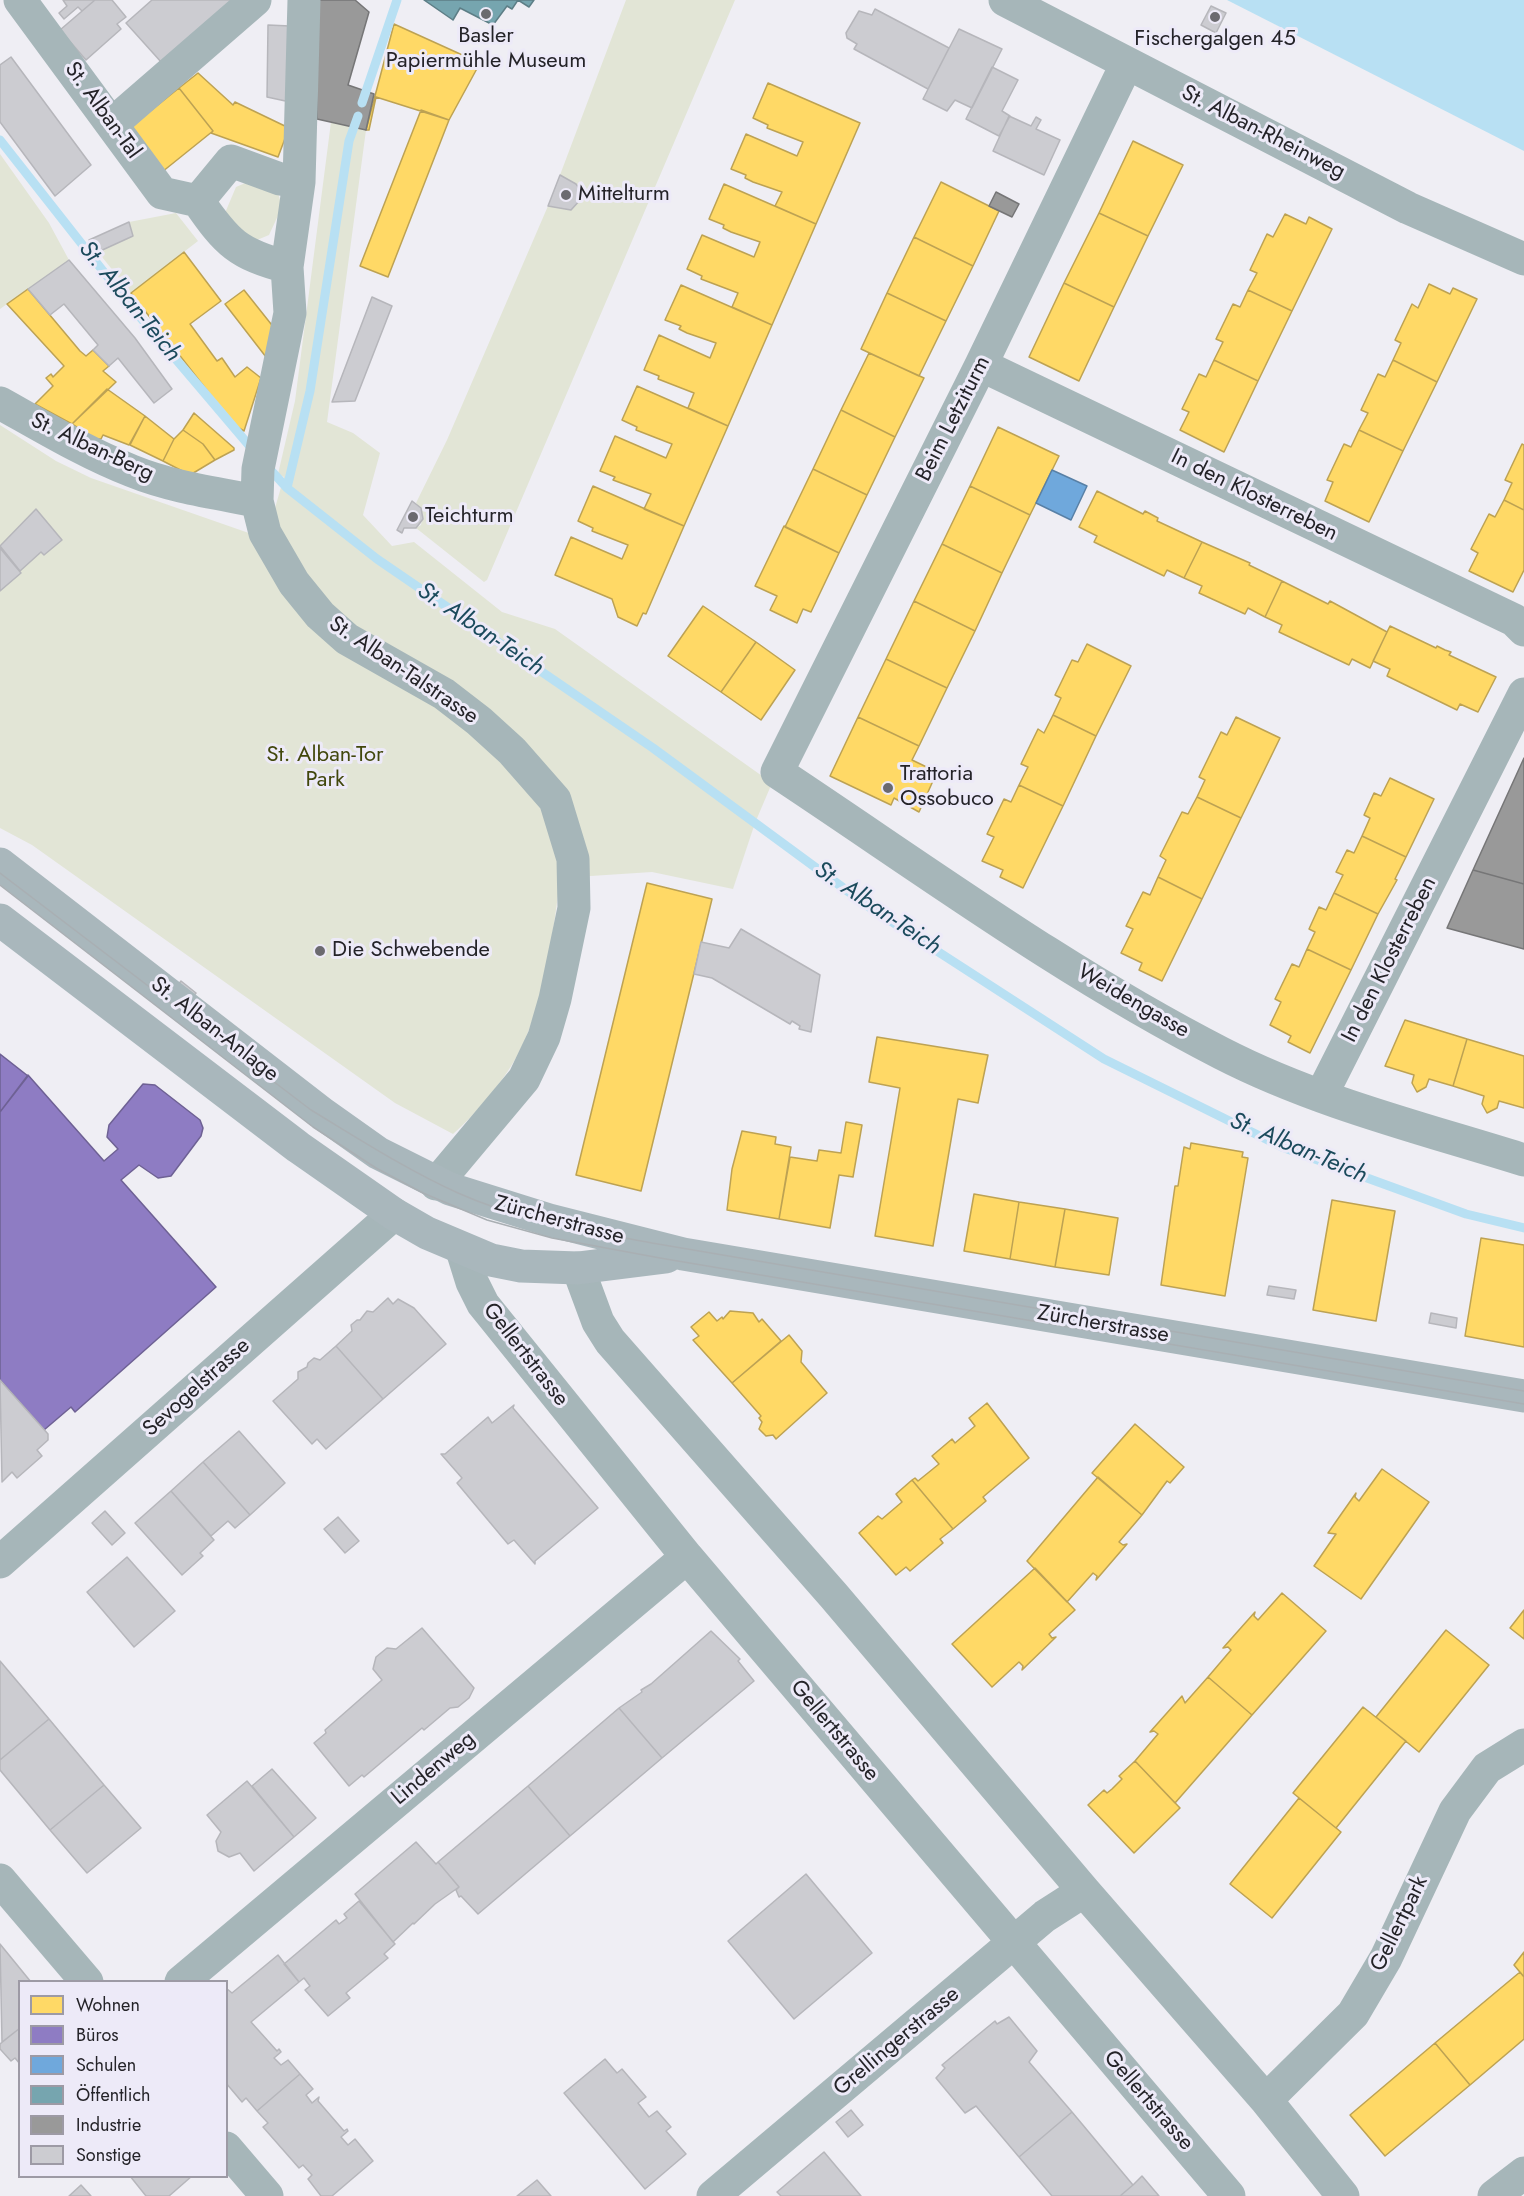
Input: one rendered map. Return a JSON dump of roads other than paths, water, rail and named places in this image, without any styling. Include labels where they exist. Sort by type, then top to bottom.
[{"type":"main road","name":"St. Alban-Anlage","points":[[0,864],[323,1114],[378,1153],[436,1184]]},
{"type":"main road","name":"St. Alban-Anlage","points":[[0,920],[298,1147],[394,1214]]},
{"type":"main road","name":"Zürcherstrasse","points":[[436,1184],[549,1220],[683,1254],[1524,1396]]},
{"type":"main road","points":[[394,1214],[436,1184],[462,1250]]},
{"type":"main road","points":[[462,1250],[478,1228],[506,1207]]},
{"type":"main road","name":"Zürcherstrasse","points":[[394,1214],[462,1250],[491,1260],[521,1266],[579,1268],[683,1254]]},
{"type":"main road","points":[[549,1220],[567,1241],[579,1268]]},
{"type":"street","name":"St. Alban-Tal","points":[[20,0],[162,193],[198,201]]},
{"type":"street","points":[[111,124],[255,0]]},
{"type":"street","points":[[257,501],[258,469],[290,313],[287,267],[299,182],[304,0]]},
{"type":"street","name":"St. Alban-Rheinweg","points":[[1005,0],[1408,208],[1524,259]]},
{"type":"street","name":"Beim Letziturm","points":[[777,772],[981,365],[1126,63]]},
{"type":"street","points":[[287,267],[252,258],[221,233],[198,201],[231,161],[280,179],[299,182]]},
{"type":"street","name":"In den Klosterreben","points":[[981,365],[1514,621],[1524,630]]},
{"type":"street","name":"St. Alban-Berg","points":[[0,403],[58,435],[132,471],[194,489],[257,501]]},
{"type":"street","name":"St. Alban-Talstrasse","points":[[257,501],[265,533],[276,553],[294,583],[320,615],[347,639],[444,694],[479,721],[512,751],[555,800],[565,828],[573,859],[574,908],[555,999],[544,1037],[524,1079],[436,1184]]},
{"type":"street","name":"In den Klosterreben","points":[[1321,1096],[1524,694]]},
{"type":"street","name":"Weidengasse","points":[[777,772],[1087,977],[1222,1053],[1321,1096],[1524,1160]]},
{"type":"street","name":"Sevogelstrasse","points":[[0,1562],[394,1214]]},
{"type":"street","name":"Gellertstrasse","points":[[462,1250],[469,1274],[483,1304],[687,1557],[1229,2196]]},
{"type":"street","points":[[579,1268],[598,1322],[610,1341],[834,1596],[1084,1891],[1266,2100],[1342,2196]]},
{"type":"street","name":"Lindenweg","points":[[184,1980],[687,1557]]},
{"type":"street","name":"Gellertpark","points":[[1266,2100],[1353,2014],[1386,1958],[1455,1810],[1487,1768],[1524,1745]]},
{"type":"street","points":[[0,1880],[85,1980]]},
{"type":"street","name":"Grellingerstrasse","points":[[713,2196],[1045,1916],[1084,1891]]},
{"type":"street","points":[[228,2150],[267,2196]]},
{"type":"street","points":[[1494,2196],[1524,2173]]},
{"type":"water","points":[[1227,0],[1524,0],[1524,151]]},
{"type":"waterway","name":"St. Alban-Teich","points":[[362,103],[397,0]]},
{"type":"waterway","name":"St. Alban-Teich","points":[[358,116],[349,141],[310,391],[287,488],[377,559],[653,748],[872,909],[1104,1059],[1282,1147],[1466,1214],[1524,1228]]},
{"type":"waterway","name":"St. Alban-Teich","points":[[0,140],[129,304],[253,450]]},
{"type":"waterway","name":"St. Alban-Teich","points":[[266,465],[287,488]]},
{"type":"tram line","points":[[0,873],[311,1110],[383,1154],[481,1203],[553,1224],[652,1243],[1524,1391]]},
{"type":"tram line","points":[[0,885],[313,1127],[376,1168],[423,1193],[487,1220],[552,1238],[660,1258],[1524,1404]]},
{"type":"place","name":"Basler Papiermühle Museum","points":[[486,14]]},
{"type":"place","name":"Fischergalgen 45","points":[[1215,17]]},
{"type":"place","name":"Mittelturm","points":[[566,195]]},
{"type":"place","name":"Teichturm","points":[[413,517]]},
{"type":"place","name":"Trattoria Ossobuco","points":[[888,788]]},
{"type":"place","name":"Die Schwebende","points":[[320,951]]},
{"type":"park label","name":"St. Alban-Tor Park","points":[[325,768]]}]
